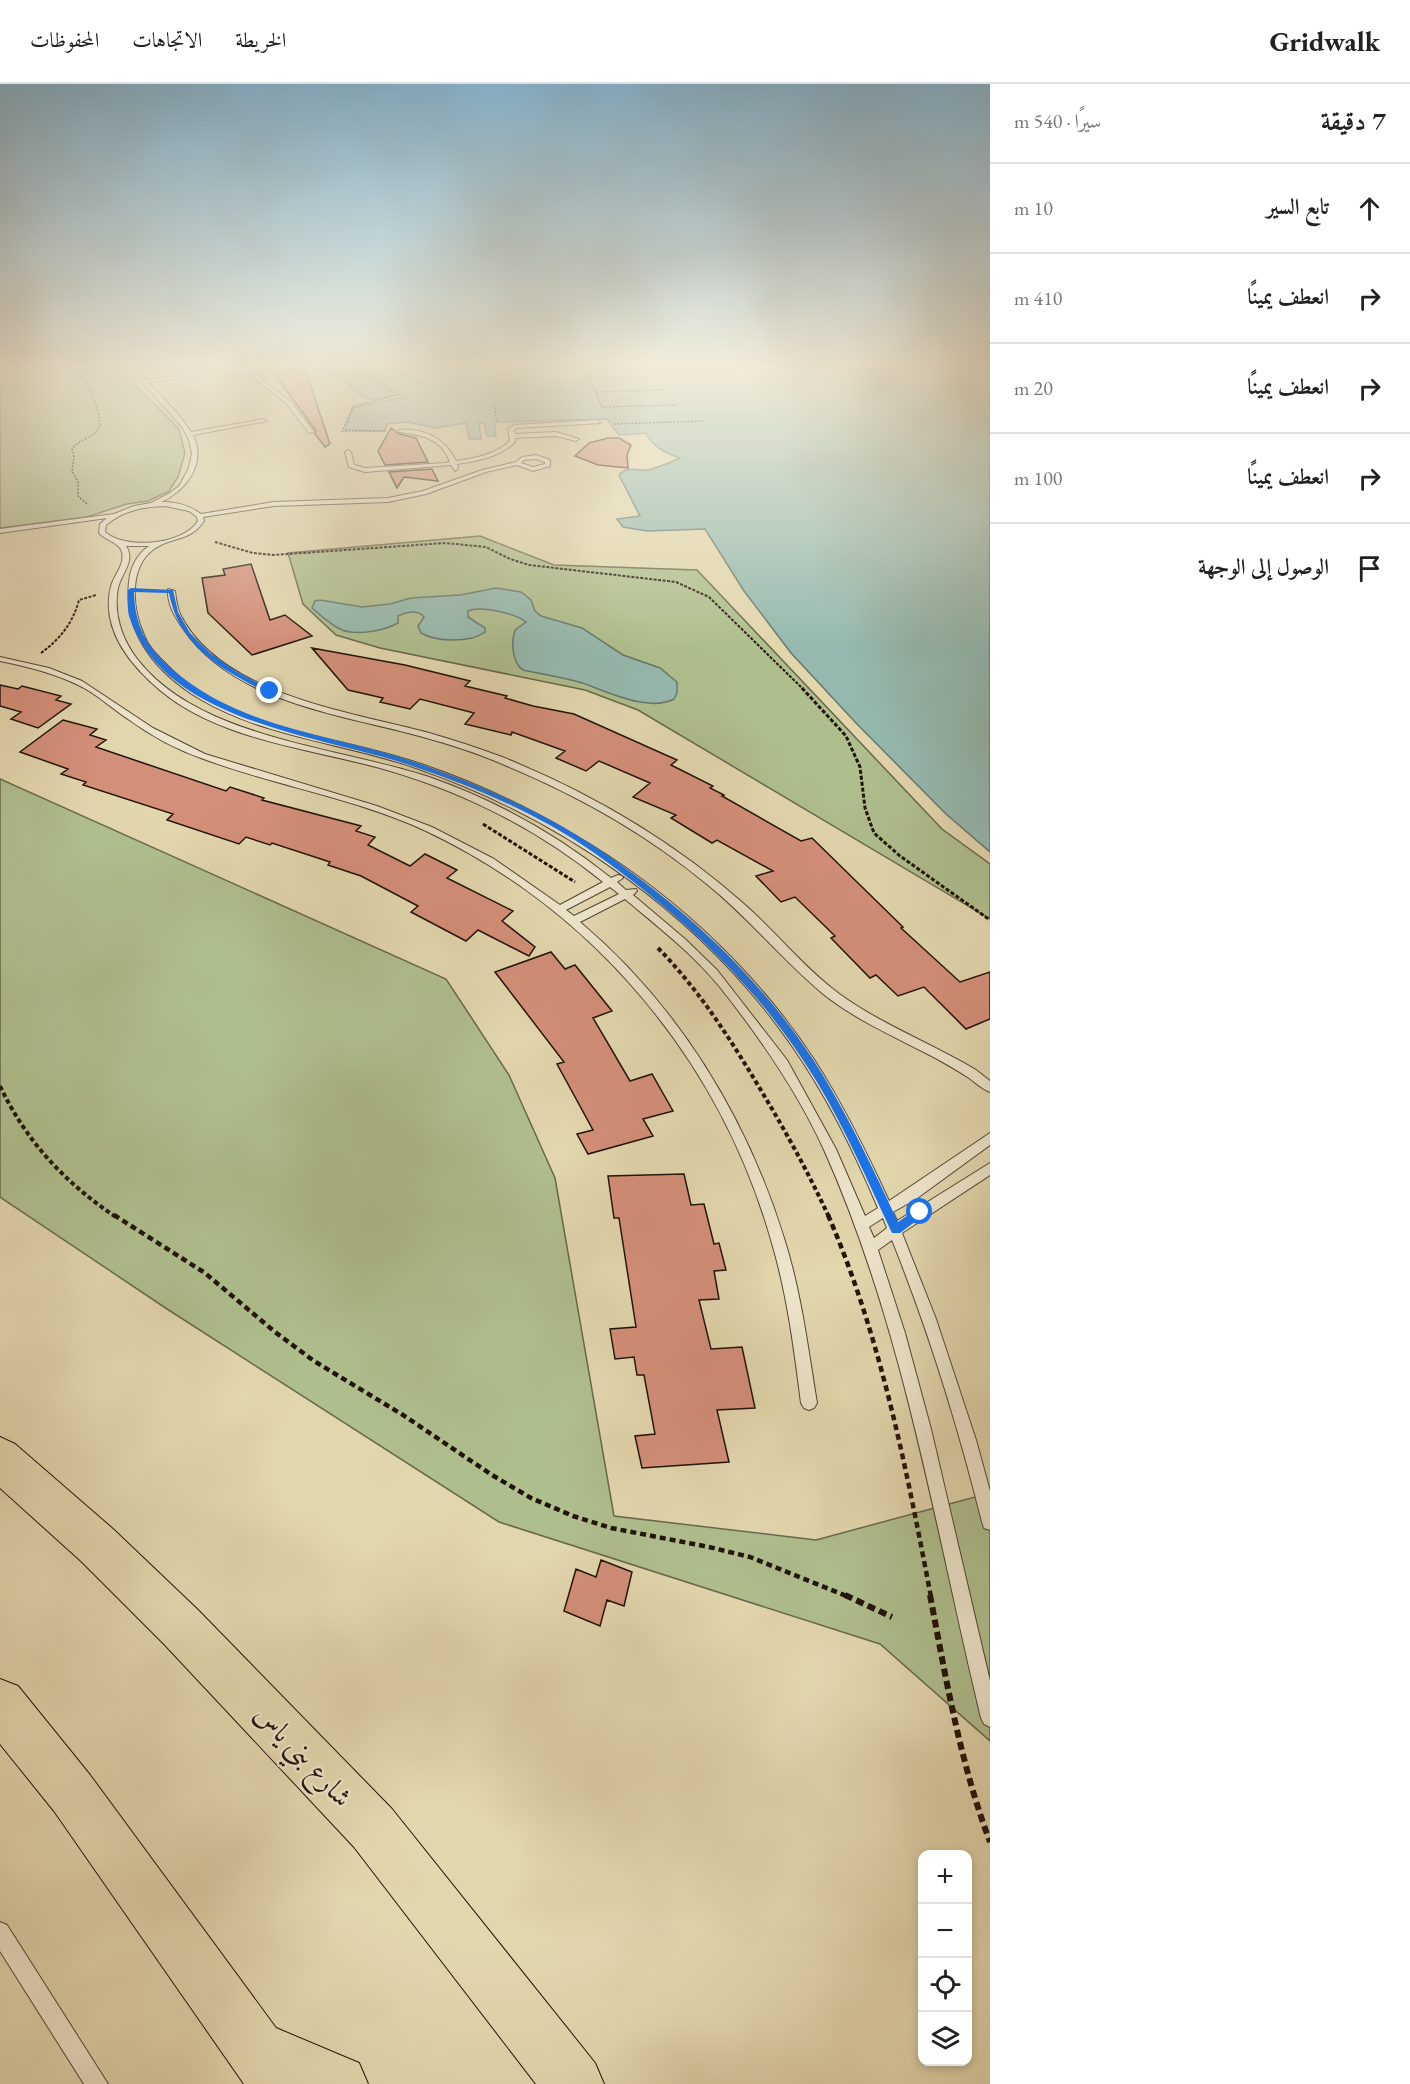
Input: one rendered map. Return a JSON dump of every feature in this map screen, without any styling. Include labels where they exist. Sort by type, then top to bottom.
[{"type":"main road","name":"شارع بني ياس","points":[[0,1459],[97,1545],[181,1627],[373,1828],[574,2084]]},
{"type":"main road","points":[[0,1704],[72,1792],[270,2068],[338,2084]]},
{"type":"lane","points":[[183,507],[178,499],[179,491],[194,461]]},
{"type":"lane","points":[[350,461],[359,470],[464,461]]},
{"type":"lane","points":[[141,506],[163,504],[183,507],[191,509],[200,516],[265,505],[388,500],[424,493],[518,463],[526,468],[536,469],[545,467],[549,463],[547,461]]},
{"type":"lane","points":[[453,463],[455,476],[453,482]]},
{"type":"lane","points":[[0,531],[61,524],[114,514],[163,499],[179,491]]},
{"type":"lane","points":[[265,505],[274,513]]},
{"type":"lane","points":[[101,529],[114,514]]},
{"type":"lane","points":[[118,543],[156,544],[188,535],[199,526],[200,516]]},
{"type":"lane","points":[[61,524],[101,529]]},
{"type":"lane","points":[[101,529],[106,537],[123,547],[126,556],[114,592],[113,616],[118,635],[129,654],[145,673],[166,691],[194,708],[263,737],[398,771],[446,787],[492,806],[536,830],[579,857],[682,940],[723,984],[762,1033],[799,1089],[827,1142],[871,1248],[892,1316],[934,1474],[990,1718]]},
{"type":"lane","points":[[156,544],[144,555],[138,566],[130,597],[134,622],[146,647],[168,671],[200,694],[226,708],[275,727],[413,764],[460,780],[551,823],[594,850],[643,886],[698,932],[741,974],[781,1023],[820,1078],[855,1140],[896,1230],[956,1400],[990,1522]]},
{"type":"lane","points":[[171,591],[176,612],[188,634],[207,654],[235,674],[270,691],[312,706],[411,730],[460,745],[557,785],[604,809],[651,838],[696,870],[741,907],[831,994],[862,1016],[962,1068],[990,1087]]},
{"type":"lane","points":[[0,658],[68,677],[88,687],[147,728],[199,755],[242,770],[338,795],[430,830],[518,878],[574,920],[615,958],[654,1001],[690,1050],[723,1105],[752,1167],[777,1237],[796,1315],[809,1403]]},
{"type":"lane","points":[[263,737],[275,727]]},
{"type":"lane","points":[[560,909],[627,874]]},
{"type":"lane","points":[[574,920],[643,886]]},
{"type":"lane","points":[[862,1224],[911,1195],[990,1138]]},
{"type":"lane","points":[[871,1248],[990,1168]]},
{"type":"lane","points":[[0,1932],[97,2084]]},
{"type":"path","points":[[73,461],[72,471],[78,482],[77,496],[93,508]]},
{"type":"path","points":[[215,542],[254,553],[274,555],[445,543],[473,544],[529,564],[585,573],[658,579],[698,590],[718,604],[743,632],[781,666],[846,736],[860,767],[868,820],[874,833],[885,845],[990,920]]},
{"type":"path","points":[[21,663],[42,653],[55,642],[69,626],[79,600],[114,592]]},
{"type":"path","points":[[95,604],[96,595]]},
{"type":"path","points":[[479,822],[591,892]]},
{"type":"path","points":[[657,946],[707,1004],[736,1048],[798,1157],[846,1258],[870,1330],[903,1456],[959,1751],[990,1842]]},
{"type":"path","points":[[0,1086],[27,1135],[47,1160],[90,1198],[206,1274],[296,1349],[331,1373],[389,1405],[484,1473],[527,1497],[574,1516],[623,1531],[727,1551],[782,1567],[891,1617]]},
{"type":"green space","points":[[0,461],[183,461],[178,477],[169,491],[148,501],[127,504],[87,517],[0,528]]},
{"type":"green space","points":[[480,536],[554,565],[697,570],[942,829],[990,864],[990,919],[638,710],[585,690],[380,648],[336,635],[303,604],[288,553]]},
{"type":"green space","points":[[0,779],[446,979],[509,1075],[555,1178],[614,1516],[816,1540],[990,1493],[990,1741],[880,1644],[499,1522],[167,1309],[0,1197]]},
{"type":"water","points":[[672,461],[990,461],[990,852],[946,814],[791,653],[744,591],[705,529],[647,531],[623,527],[617,519],[640,516],[619,475],[631,469],[648,470]]},
{"type":"water","points":[[496,588],[521,592],[531,600],[535,611],[541,616],[582,628],[623,655],[660,668],[677,682],[677,693],[674,699],[663,703],[639,702],[579,682],[523,670],[519,667],[513,652],[513,640],[515,630],[526,622],[507,613],[481,609],[468,611],[468,617],[485,628],[485,632],[463,640],[444,640],[421,633],[418,626],[424,617],[415,612],[398,616],[398,623],[392,626],[352,632],[338,628],[312,608],[315,601],[320,600],[362,607],[390,604],[411,598],[460,595]]},
{"type":"building","points":[[383,461],[428,462],[385,465]]},
{"type":"building","points":[[589,461],[627,461],[628,468],[598,465]]},
{"type":"building","points":[[432,469],[438,481],[404,477],[397,488],[389,472]]},
{"type":"building","points":[[251,564],[270,620],[285,615],[312,636],[252,655],[208,613],[202,578],[225,575],[223,569]]},
{"type":"building","points":[[312,648],[405,665],[470,681],[465,686],[507,696],[505,698],[533,706],[574,714],[677,760],[671,765],[713,786],[710,788],[724,795],[722,796],[801,841],[812,838],[903,927],[901,928],[960,982],[990,972],[990,1019],[966,1029],[924,987],[898,996],[876,975],[870,978],[831,938],[835,936],[795,897],[781,902],[756,876],[773,871],[717,840],[712,843],[671,818],[676,815],[633,797],[650,783],[599,761],[586,771],[556,758],[565,751],[512,732],[511,735],[465,724],[474,713],[420,699],[410,709],[380,702],[383,698],[348,690]]},
{"type":"building","points":[[0,685],[18,689],[22,686],[61,696],[56,700],[71,704],[38,728],[11,719],[21,712],[0,706]]},
{"type":"building","points":[[63,720],[97,729],[90,735],[106,740],[96,747],[226,791],[230,787],[264,798],[262,800],[361,826],[356,831],[375,837],[368,845],[410,866],[425,854],[457,870],[447,878],[513,911],[502,921],[535,947],[529,956],[478,930],[466,941],[411,912],[418,906],[361,876],[328,865],[330,862],[246,837],[239,844],[167,820],[173,814],[83,785],[86,782],[61,774],[68,769],[20,752]]},
{"type":"building","points":[[551,952],[565,969],[575,965],[612,1011],[593,1018],[630,1081],[652,1074],[673,1111],[643,1119],[653,1136],[588,1154],[577,1134],[593,1130],[557,1064],[564,1062],[495,972]]},
{"type":"building","points":[[684,1174],[691,1205],[704,1204],[714,1244],[719,1243],[726,1270],[714,1271],[719,1299],[699,1300],[711,1349],[742,1347],[755,1408],[717,1410],[729,1462],[642,1468],[635,1436],[655,1434],[644,1375],[637,1375],[634,1357],[615,1359],[610,1329],[636,1327],[619,1218],[614,1218],[608,1176]]},
{"type":"building","points":[[601,1560],[632,1572],[624,1606],[607,1600],[600,1626],[564,1611],[576,1569],[596,1577]]},
{"type":"route","points":[[270,691],[235,674],[207,654],[188,634],[176,612],[171,591],[131,590],[131,614],[146,647],[177,679],[200,694],[256,721],[290,732],[365,750],[460,780],[551,823],[594,850],[643,886],[698,932],[741,974],[781,1023],[820,1078],[855,1140],[896,1230],[920,1212]]}]
